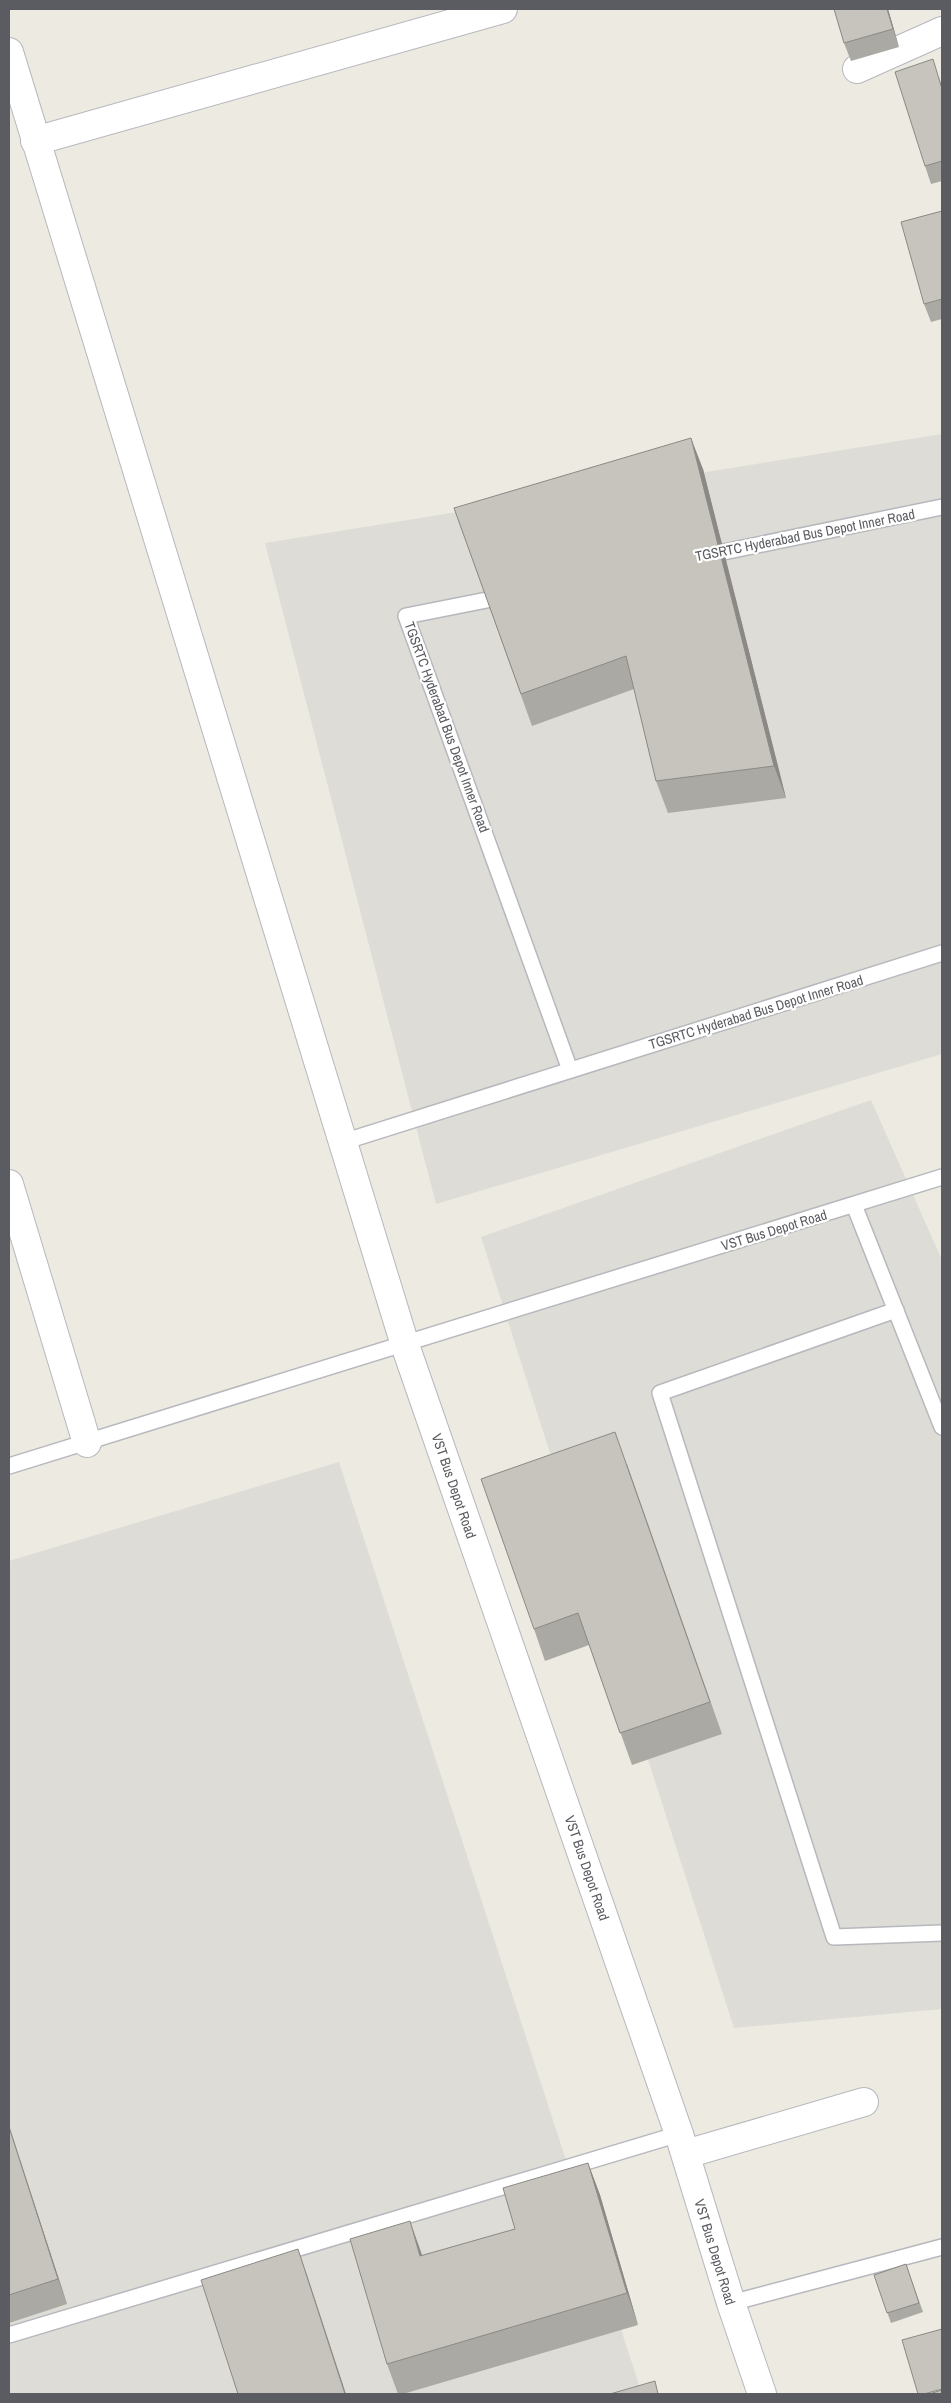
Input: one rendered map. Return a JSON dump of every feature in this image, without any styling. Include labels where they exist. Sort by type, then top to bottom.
[{"type":"street","points":[[35,141],[503,9]]},
{"type":"street","points":[[857,69],[942,31]]},
{"type":"street","points":[[9,52],[405,1345]]},
{"type":"street","points":[[9,1184],[87,1442]]},
{"type":"street","name":"VST Bus Depot Road","points":[[405,1345],[682,2144],[730,2303],[762,2394]]},
{"type":"street","points":[[682,2144],[864,2102]]},
{"type":"lane","name":"TGSRTC Hyderabad Bus Depot Inner Road","points":[[689,559],[942,508]]},
{"type":"lane","name":"TGSRTC Hyderabad Bus Depot Inner Road","points":[[523,593],[406,616],[570,1070]]},
{"type":"lane","name":"TGSRTC Hyderabad Bus Depot Inner Road","points":[[343,1142],[942,954]]},
{"type":"lane","name":"VST Bus Depot Road","points":[[9,1466],[405,1345],[942,1177]]},
{"type":"lane","points":[[854,1205],[942,1427]]},
{"type":"lane","points":[[896,1310],[660,1394],[834,1938],[942,1933]]},
{"type":"lane","points":[[9,2335],[682,2144]]},
{"type":"lane","points":[[730,2303],[942,2247]]},
{"type":"shaded area","points":[[942,434],[942,1054],[436,1204],[265,543]]},
{"type":"shaded area","points":[[871,1100],[942,1260],[942,2009],[734,2028],[481,1237]]},
{"type":"shaded area","points":[[339,1462],[642,2394],[9,2394],[9,1561]]},
{"type":"building","points":[[834,9],[887,9],[893,29],[844,43]]},
{"type":"building","points":[[933,59],[942,89],[942,161],[925,166],[895,72]]},
{"type":"building","points":[[942,211],[942,299],[924,304],[901,222]]},
{"type":"building","points":[[691,438],[774,766],[656,781],[626,656],[521,694],[454,508]]},
{"type":"building","points":[[615,1432],[710,1702],[620,1733],[578,1613],[534,1629],[481,1479]]},
{"type":"building","points":[[9,2127],[58,2279],[9,2295]]},
{"type":"building","points":[[588,2163],[627,2293],[387,2364],[350,2239],[410,2221],[420,2256],[515,2229],[503,2188]]},
{"type":"building","points":[[298,2249],[345,2394],[238,2394],[201,2280]]},
{"type":"building","points":[[906,2264],[919,2303],[887,2313],[874,2275]]},
{"type":"building","points":[[942,2329],[942,2389],[918,2394],[902,2340]]},
{"type":"building","points":[[655,2381],[658,2394],[610,2394]]},
{"type":"building","points":[[942,2390],[942,2394],[929,2394]]}]
